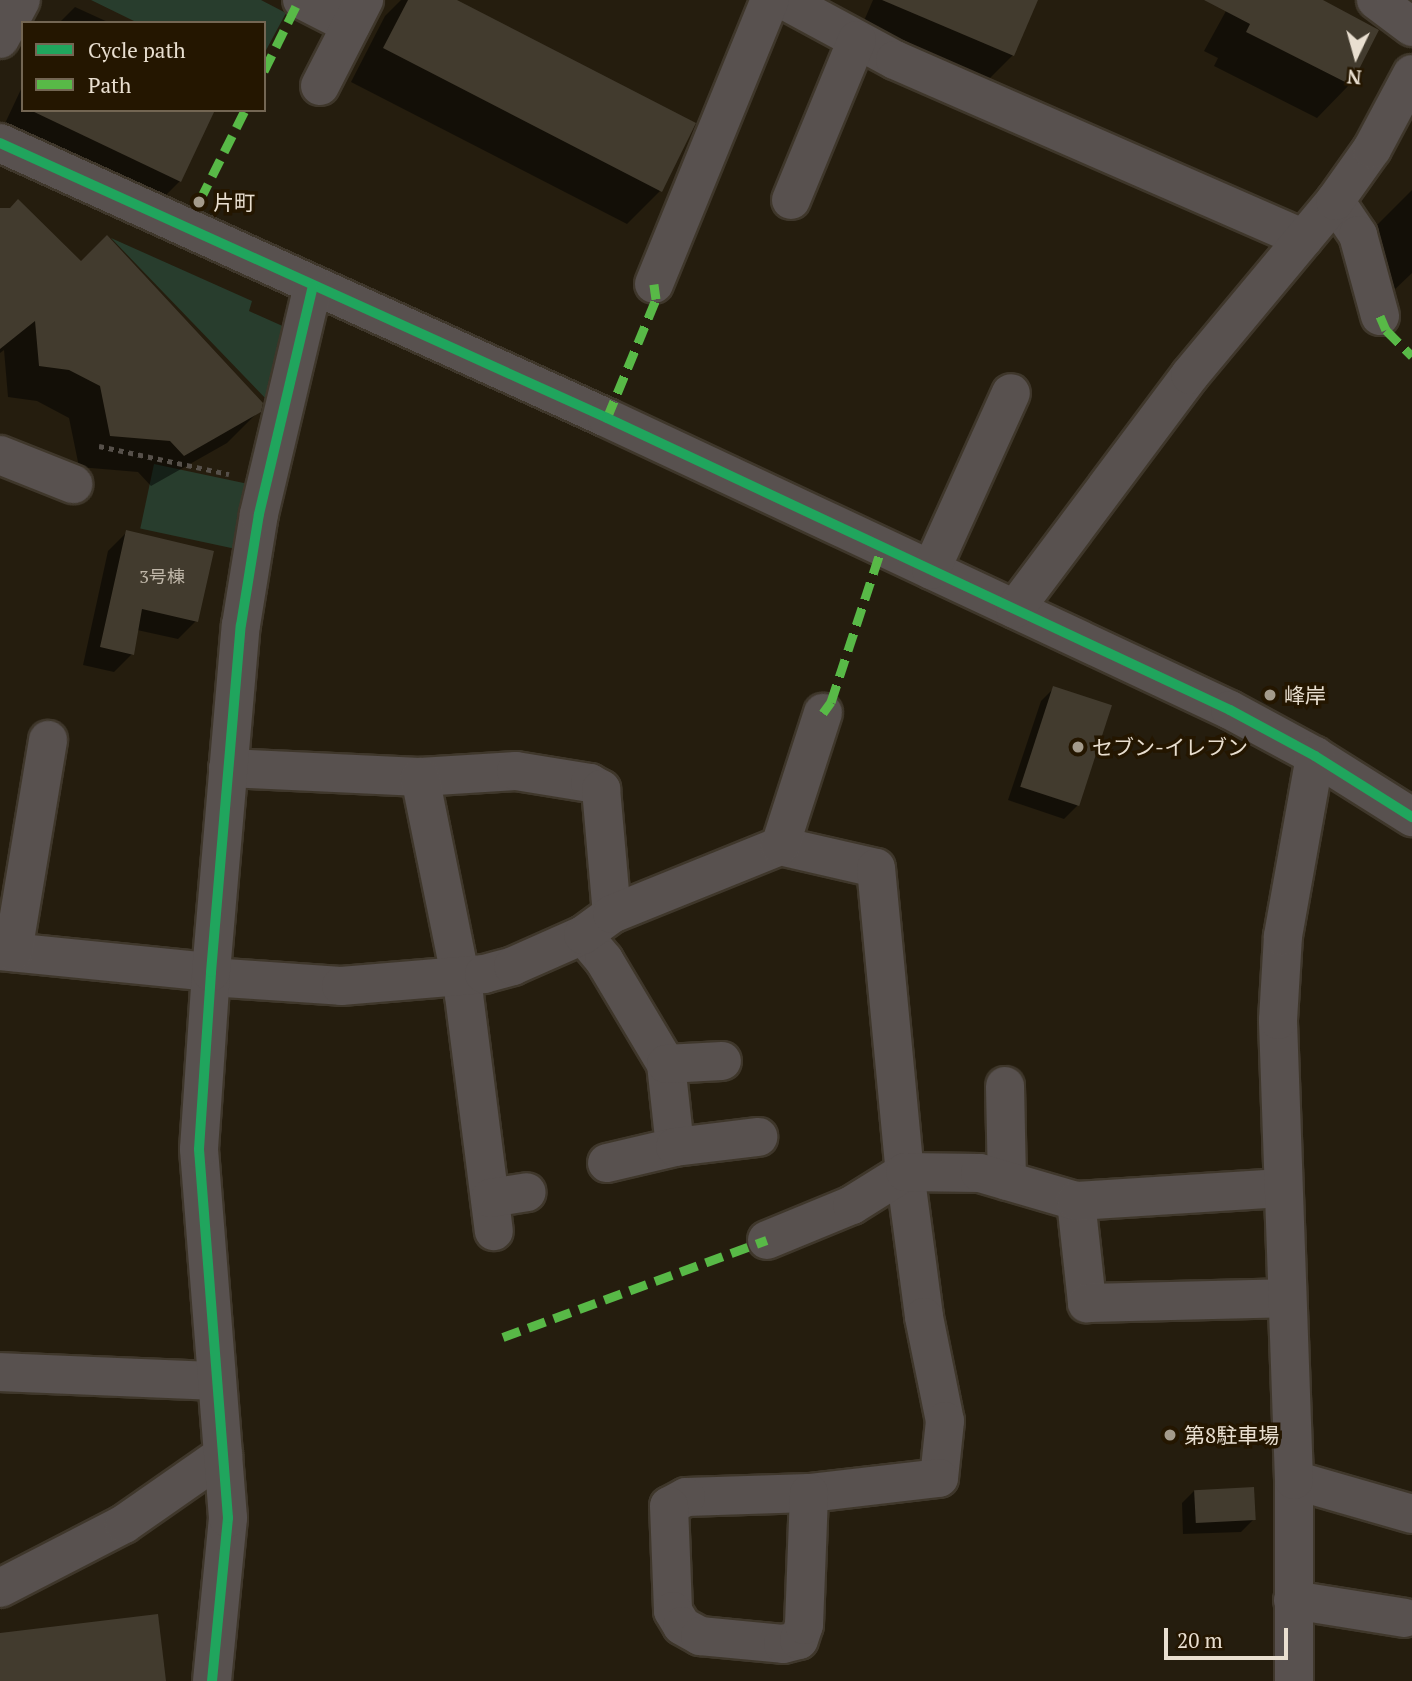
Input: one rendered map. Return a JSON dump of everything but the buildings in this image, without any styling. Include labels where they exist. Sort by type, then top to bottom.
[{"type":"street","points":[[0,39],[21,0]]},
{"type":"street","points":[[302,0],[357,12],[320,86]]},
{"type":"street","points":[[654,285],[770,0]]},
{"type":"street","points":[[784,0],[857,40],[1304,239]]},
{"type":"street","points":[[1376,0],[1412,27]]},
{"type":"street","points":[[791,200],[857,40]]},
{"type":"street","points":[[1015,609],[1190,375],[1335,201],[1372,149],[1412,74]]},
{"type":"street","points":[[4,152],[313,286],[1230,710],[1315,755],[1412,817]]},
{"type":"street","points":[[1335,201],[1359,235],[1380,316]]},
{"type":"street","points":[[212,1681],[228,1518],[199,1149],[211,972],[241,625],[267,482],[313,286]]},
{"type":"street","points":[[931,570],[1011,393]]},
{"type":"street","points":[[0,455],[73,484]]},
{"type":"street","points":[[780,846],[823,713]]},
{"type":"street","points":[[48,740],[6,951],[211,972],[225,978],[341,986],[457,977],[540,958],[597,925],[780,846],[876,868],[905,1172],[924,1317],[945,1421],[939,1478],[808,1493],[686,1497],[668,1506],[673,1611],[682,1626],[700,1636],[783,1644],[799,1640],[804,1625],[808,1493]]},
{"type":"street","points":[[1294,1681],[1294,1480],[1278,1020],[1283,936],[1315,755]]},
{"type":"street","points":[[228,768],[420,777],[516,771],[601,789],[597,925],[604,960],[666,1064],[675,1147]]},
{"type":"street","points":[[420,777],[503,1207]]},
{"type":"street","points":[[666,1064],[722,1061]]},
{"type":"street","points":[[1004,1086],[1006,1181]]},
{"type":"street","points":[[607,1163],[675,1147],[758,1137]]},
{"type":"street","points":[[767,1240],[852,1205],[905,1172],[980,1173],[1076,1200],[1283,1188]]},
{"type":"street","points":[[1076,1200],[1087,1303],[1286,1298]]},
{"type":"street","points":[[0,1372],[216,1381]]},
{"type":"street","points":[[0,1588],[124,1524],[222,1455]]},
{"type":"street","points":[[1294,1480],[1412,1514]]},
{"type":"street","points":[[1293,1600],[1405,1618]]},
{"type":"path","points":[[99,446],[267,482]]},
{"type":"green space","points":[[91,0],[261,0],[286,13],[266,50],[266,21],[134,21]]},
{"type":"green space","points":[[111,238],[252,301],[249,311],[287,328],[269,402]]},
{"type":"green space","points":[[154,464],[251,485],[237,549],[140,529]]},
{"type":"marked path","points":[[266,67],[299,0]]},
{"type":"marked path","points":[[200,200],[244,112]]},
{"type":"marked path","points":[[607,418],[656,299],[654,284]]},
{"type":"marked path","points":[[1380,316],[1386,330],[1412,356]]},
{"type":"marked path","points":[[823,713],[831,702],[882,547]]},
{"type":"marked path","points":[[503,1337],[767,1240]]},
{"type":"cycle path","points":[[0,143],[607,418],[1230,710],[1315,756],[1412,817]]},
{"type":"cycle path","points":[[212,1681],[228,1518],[199,1149],[211,972],[241,625],[259,514],[313,286]]},
{"type":"place","name":"片町","points":[[199,202]]},
{"type":"place","name":"峰岸","points":[[1270,695]]},
{"type":"place","name":"セブン-イレブン","points":[[1078,747]]},
{"type":"place","name":"第8駐車場","points":[[1170,1435]]}]
